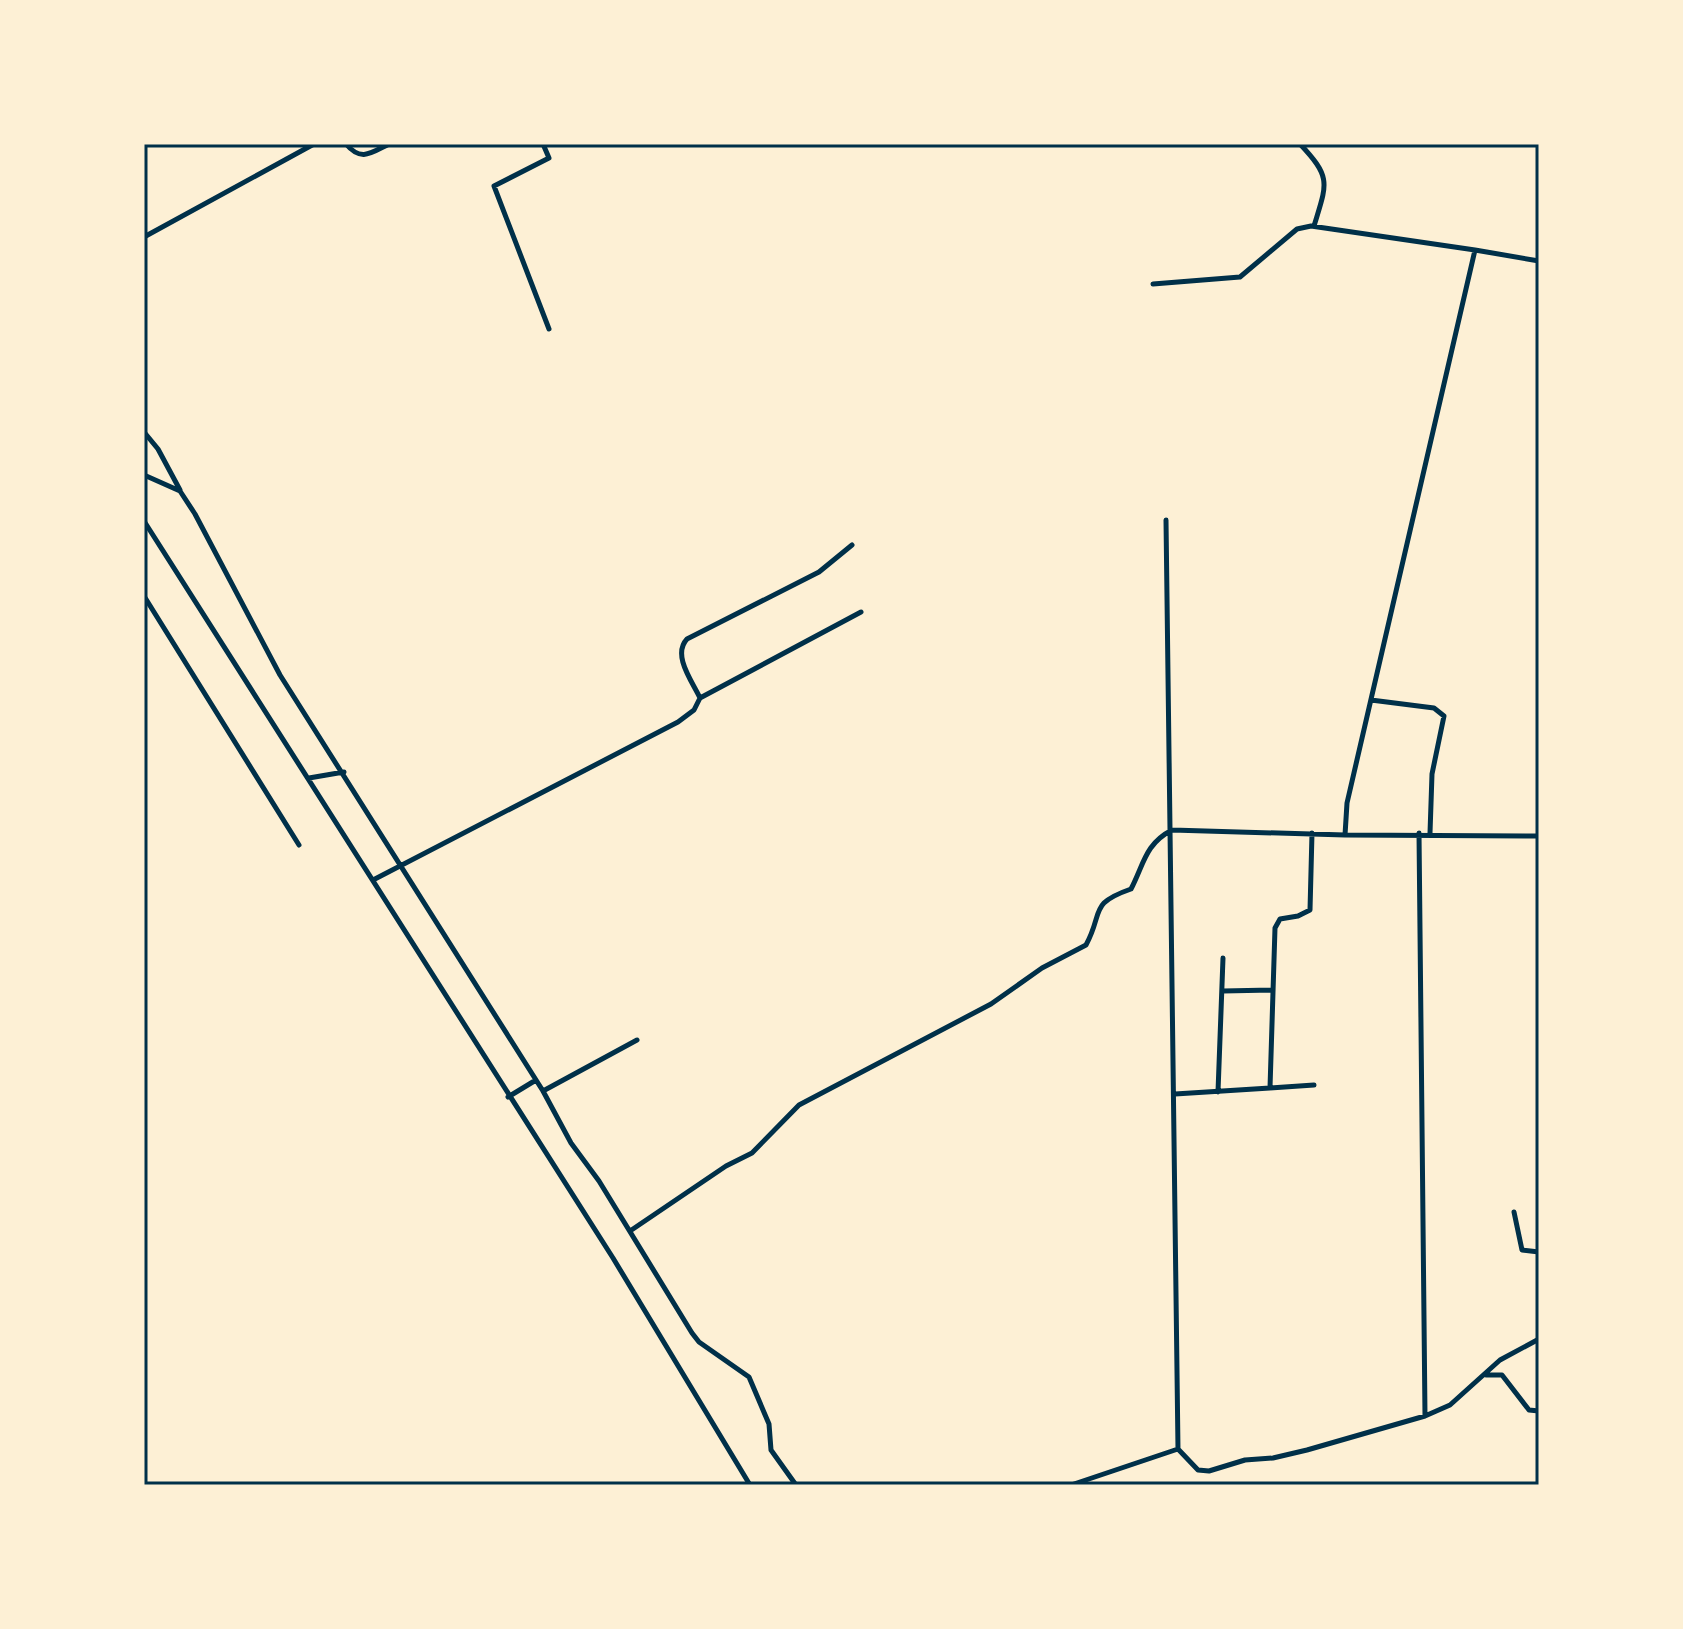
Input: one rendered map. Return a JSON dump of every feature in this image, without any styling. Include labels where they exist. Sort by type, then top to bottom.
[{"type":"street","points":[[144,237],[314,144]]},
{"type":"street","points":[[346,144],[354,154],[363,156],[389,144]]},
{"type":"street","points":[[543,144],[549,158],[494,186],[549,329]]},
{"type":"street","points":[[1300,144],[1324,170],[1327,180],[1314,226]]},
{"type":"street","points":[[1153,284],[1240,277],[1297,229],[1314,226],[1539,261]]},
{"type":"street","points":[[1345,835],[1347,803],[1389,610],[1475,250]]},
{"type":"street","points":[[144,432],[158,449],[235,586],[280,675],[403,865],[543,1091],[571,1143],[699,1342],[749,1377],[769,1424],[771,1450],[796,1485]]},
{"type":"street","points":[[144,475],[180,491]]},
{"type":"street","points":[[1166,520],[1178,1449],[1198,1470],[1209,1471],[1245,1460],[1273,1458],[1307,1450],[1425,1416],[1450,1405],[1500,1360],[1539,1339]]},
{"type":"street","points":[[144,521],[613,1258],[750,1485]]},
{"type":"street","points":[[700,698],[680,655],[681,645],[687,639],[819,572],[852,545]]},
{"type":"street","points":[[144,596],[299,845]]},
{"type":"street","points":[[373,880],[678,722],[694,710],[700,698],[861,612]]},
{"type":"street","points":[[1371,700],[1434,708],[1444,716],[1432,774],[1430,833]]},
{"type":"street","points":[[309,778],[344,772]]},
{"type":"street","points":[[630,1231],[726,1166],[752,1153],[799,1105],[991,1004],[1042,968],[1086,945],[1094,920],[1107,897],[1131,889],[1150,845],[1172,830],[1539,836]]},
{"type":"street","points":[[1270,1088],[1277,921],[1307,913],[1311,904],[1312,833]]},
{"type":"street","points":[[1419,833],[1425,1416]]},
{"type":"street","points":[[1218,1092],[1223,958]]},
{"type":"street","points":[[1223,991],[1272,990]]},
{"type":"street","points":[[543,1091],[637,1040]]},
{"type":"street","points":[[508,1097],[536,1080]]},
{"type":"street","points":[[1175,1094],[1314,1085]]},
{"type":"street","points":[[1514,1212],[1522,1250],[1539,1252]]},
{"type":"street","points":[[1500,1360],[1502,1375],[1529,1410],[1539,1411]]},
{"type":"street","points":[[1485,1375],[1502,1375]]},
{"type":"street","points":[[1071,1485],[1178,1449]]}]
